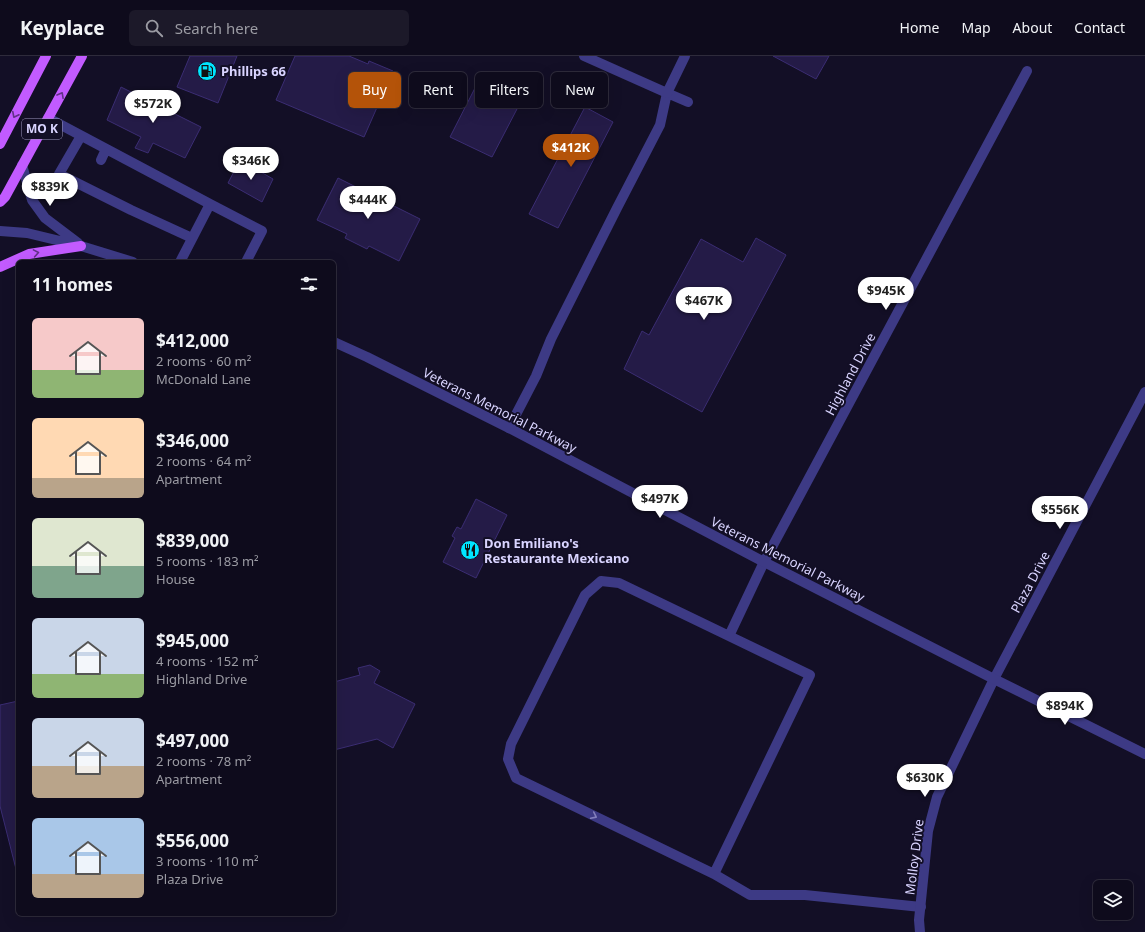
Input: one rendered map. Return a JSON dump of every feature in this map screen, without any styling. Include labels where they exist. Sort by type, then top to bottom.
[{"type":"main road","name":"MO K","points":[[0,144],[46,56]]},
{"type":"main road","name":"MO K","points":[[0,202],[5,197],[82,56]]},
{"type":"main road","points":[[17,260],[29,254],[81,246]]},
{"type":"main road","points":[[0,268],[16,260]]},
{"type":"street","points":[[584,56],[688,102]]},
{"type":"street","points":[[509,428],[536,376],[551,339],[660,125],[667,93],[685,56]]},
{"type":"street","name":"Highland Drive","points":[[729,636],[764,562],[1027,71]]},
{"type":"street","points":[[48,118],[106,150],[129,167],[171,189],[210,204],[262,231],[247,260]]},
{"type":"street","points":[[81,136],[59,174],[89,185],[157,217],[192,238]]},
{"type":"street","points":[[101,160],[106,150]]},
{"type":"street","points":[[22,165],[32,200],[45,218],[81,246]]},
{"type":"street","points":[[181,260],[210,204]]},
{"type":"street","points":[[0,231],[27,233],[81,246],[126,260]]},
{"type":"street","name":"Veterans Memorial Parkway","points":[[336,343],[509,428],[764,562],[1145,754]]},
{"type":"street","name":"Plaza Drive","points":[[994,679],[1145,392]]},
{"type":"street","points":[[714,874],[810,676],[619,583],[601,580],[586,595],[511,744],[508,759],[516,778],[714,874],[750,895],[805,895],[921,907]]},
{"type":"street","name":"Molloy Drive","points":[[920,932],[919,920],[928,831],[937,797],[994,679]]},
{"type":"building","name":"Phillips 66","points":[[190,56],[237,56],[218,103],[177,87]]},
{"type":"building","points":[[295,56],[349,56],[368,64],[369,61],[393,71],[348,72],[348,108],[377,108],[364,137],[276,100]]},
{"type":"building","points":[[773,56],[829,56],[816,79]]},
{"type":"building","points":[[121,87],[201,127],[185,158],[153,143],[148,153],[135,148],[141,137],[107,120]]},
{"type":"building","points":[[475,88],[475,108],[517,109],[492,157],[450,137],[465,108],[467,108],[467,104]]},
{"type":"building","points":[[584,108],[613,122],[558,228],[529,214]]},
{"type":"building","points":[[240,160],[273,179],[262,202],[228,183]]},
{"type":"building","points":[[338,178],[420,219],[399,261],[369,246],[367,249],[345,238],[347,234],[317,220]]},
{"type":"building","points":[[756,238],[786,255],[702,412],[624,369],[642,331],[649,335],[701,239],[743,262]]},
{"type":"building","name":"Don Emiliano's Restaurante Mexicano","points":[[476,499],[507,515],[476,578],[443,562],[455,538],[452,536],[457,527],[461,529]]},
{"type":"building","points":[[370,665],[380,671],[374,683],[415,704],[393,748],[377,739],[336,749],[336,681],[360,675],[358,668]]},
{"type":"building","points":[[16,701],[16,869],[0,806],[0,705]]},
{"type":"place","name":"Phillips 66","points":[[207,71]]},
{"type":"place","name":"Don Emiliano's Restaurante Mexicano","points":[[470,550]]}]
